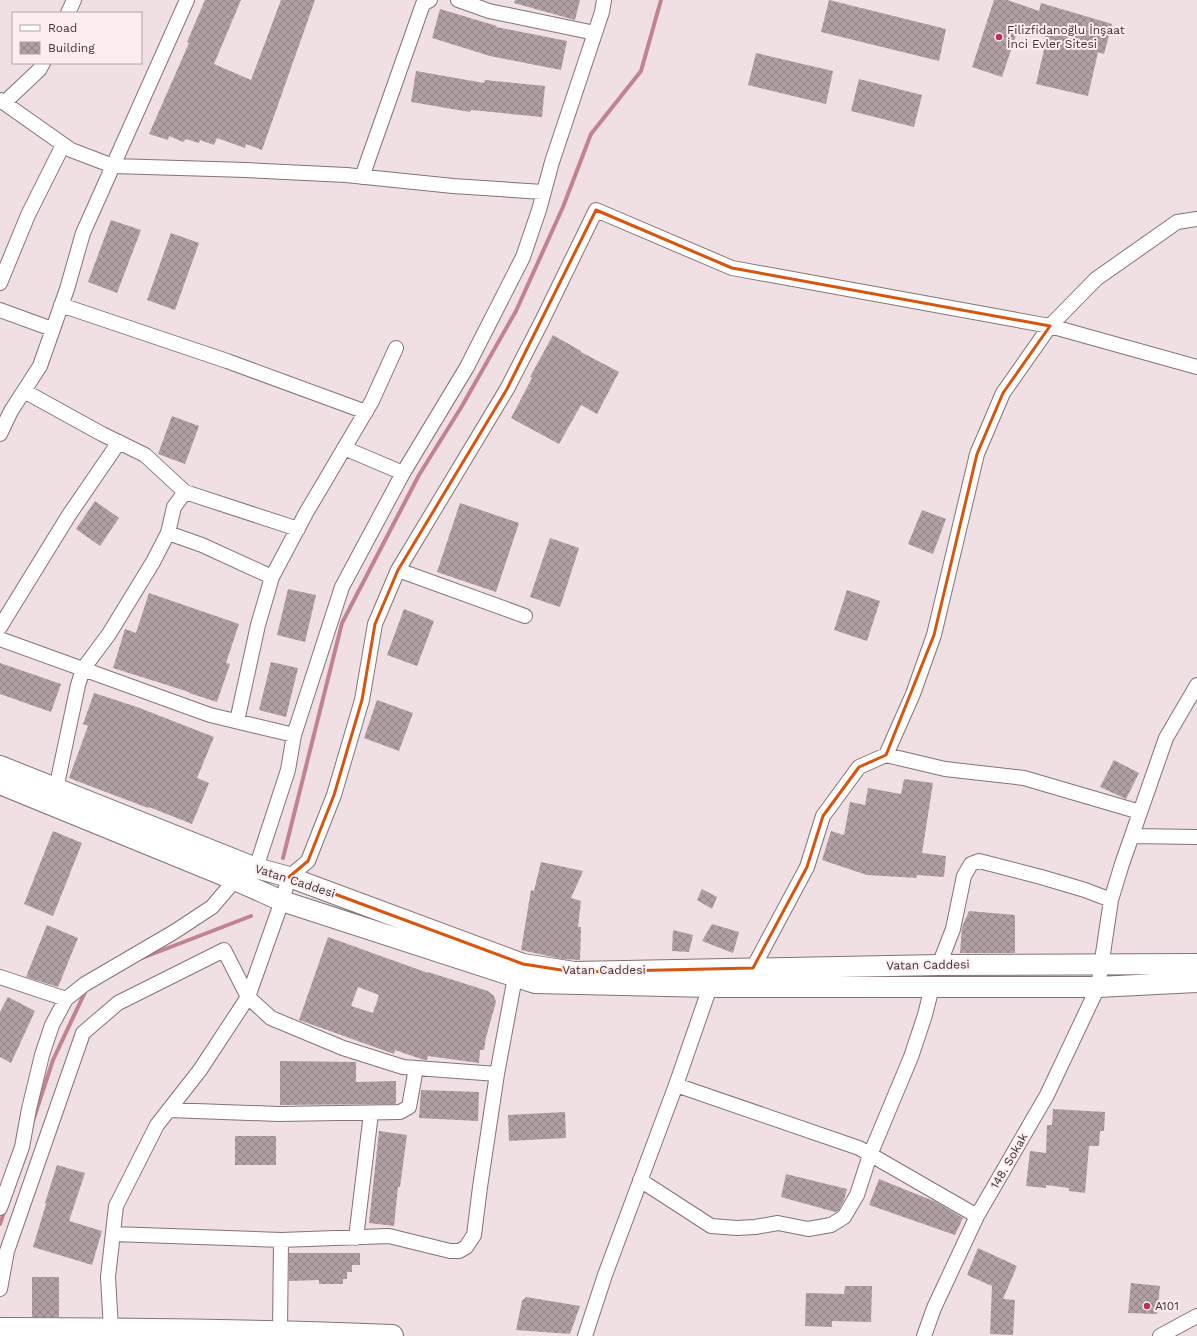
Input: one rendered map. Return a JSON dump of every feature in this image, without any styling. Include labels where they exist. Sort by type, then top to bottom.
[{"type":"main road","name":"Vatan Caddesi","points":[[0,766],[256,868],[289,877],[523,964],[574,972],[939,965],[1197,964]]},
{"type":"main road","name":"Vatan Caddesi","points":[[0,784],[236,880],[282,901],[534,983],[710,987],[1098,987],[1197,982]]},
{"type":"main road","points":[[0,1329],[280,1332],[392,1336]]},
{"type":"street","points":[[68,12],[74,0]]},
{"type":"street","points":[[0,434],[11,411],[40,366],[52,328],[67,289],[83,233],[187,0]]},
{"type":"street","points":[[362,176],[423,4],[430,0]]},
{"type":"street","points":[[458,0],[489,10],[595,33]]},
{"type":"street","points":[[256,868],[288,770],[294,735],[342,587],[403,473],[467,367],[523,257],[552,162],[595,33],[604,0]]},
{"type":"street","points":[[42,64],[39,70],[2,102],[70,150],[113,166],[246,170],[362,176],[453,186],[543,192]]},
{"type":"street","points":[[0,283],[28,215],[63,145]]},
{"type":"street","points":[[111,1329],[108,1276],[116,1206],[157,1125],[200,1070],[248,997],[289,877],[308,861],[334,795],[362,700],[375,624],[398,570],[507,389],[596,210],[732,268],[1050,326],[1197,367]]},
{"type":"street","points":[[886,754],[913,694],[934,635],[977,454],[1004,393],[1050,326],[1096,279],[1177,222],[1197,218]]},
{"type":"street","points":[[61,305],[226,361],[366,412]]},
{"type":"street","points":[[0,310],[52,328]]},
{"type":"street","points":[[237,721],[258,625],[272,577],[344,448],[372,402],[396,348]]},
{"type":"street","points":[[24,390],[145,455],[185,492],[298,529]]},
{"type":"street","points":[[0,627],[69,515],[120,442]]},
{"type":"street","points":[[344,448],[403,473]]},
{"type":"street","points":[[56,789],[83,669],[109,634],[153,562],[168,533],[174,507],[185,492]]},
{"type":"street","points":[[168,533],[202,545],[272,577]]},
{"type":"street","points":[[398,570],[524,616]]},
{"type":"street","points":[[0,639],[210,715],[294,735]]},
{"type":"street","name":"148. Sokak","points":[[924,1336],[934,1308],[977,1216],[1047,1095],[1098,987],[1111,900],[1166,738],[1197,685]]},
{"type":"street","points":[[753,968],[807,867],[822,816],[858,767],[886,754],[945,769],[1024,778],[1140,812]]},
{"type":"street","points":[[1132,836],[1197,837]]},
{"type":"street","points":[[939,965],[953,929],[964,876],[971,864],[979,862],[1041,877],[1085,890],[1111,900]]},
{"type":"street","points":[[0,1208],[22,1147],[29,1109],[42,1055],[52,1025],[66,999],[98,975],[174,932],[212,907],[236,880]]},
{"type":"street","points":[[0,1289],[7,1251],[83,1033],[118,1003],[224,950],[248,997],[271,1018],[342,1048],[403,1067],[498,1074]]},
{"type":"street","points":[[0,977],[66,999]]},
{"type":"street","points":[[113,1234],[281,1240],[389,1236],[450,1251],[459,1251],[466,1247],[474,1235],[480,1187],[514,977]]},
{"type":"street","points":[[585,1336],[605,1275],[676,1085],[710,987]]},
{"type":"street","points":[[640,1180],[711,1226],[737,1228],[778,1223],[808,1229],[831,1226],[844,1217],[857,1195],[870,1155],[911,1057],[925,1015],[932,987]]},
{"type":"street","points":[[169,1110],[278,1114],[400,1112],[409,1107],[416,1068]]},
{"type":"street","points":[[676,1085],[858,1148],[977,1216]]},
{"type":"street","points":[[356,1238],[371,1113]]},
{"type":"street","points":[[280,1332],[281,1240]]},
{"type":"street","points":[[1160,1336],[1197,1316]]},
{"type":"highlighted area","points":[[596,210],[732,268],[1050,326],[1003,393],[977,454],[934,635],[886,755],[859,767],[823,816],[807,867],[753,968],[574,972],[523,964],[289,877],[308,861],[334,795],[362,700],[375,624],[398,570],[507,389]]},
{"type":"building","points":[[205,0],[241,0],[214,64],[251,80],[281,0],[315,0],[262,150],[246,144],[245,148],[217,138],[214,145],[200,140],[199,143],[186,139],[183,142],[169,136],[168,140],[149,134],[189,43],[187,42]]},
{"type":"building","points":[[515,0],[580,0],[575,20],[514,3]]},
{"type":"building","points":[[829,0],[946,29],[939,61],[821,32]]},
{"type":"building","points":[[994,0],[1007,0],[1039,11],[1041,3],[1112,24],[1104,54],[1098,52],[1088,96],[1036,84],[1047,37],[1018,29],[1002,77],[972,67]]},
{"type":"building","points":[[440,9],[497,26],[496,27],[567,41],[561,70],[490,56],[432,38]]},
{"type":"building","points":[[756,53],[833,71],[826,104],[748,85]]},
{"type":"building","points":[[416,71],[484,83],[485,80],[545,86],[542,117],[471,110],[470,112],[411,102]]},
{"type":"building","points":[[859,79],[922,95],[914,127],[851,111]]},
{"type":"building","points":[[111,220],[141,230],[117,293],[88,282]]},
{"type":"building","points":[[171,233],[199,243],[175,310],[147,300]]},
{"type":"building","points":[[553,335],[619,372],[597,414],[581,405],[559,444],[511,418],[532,378],[530,377]]},
{"type":"building","points":[[172,416],[199,426],[185,464],[158,454]]},
{"type":"building","points":[[95,501],[119,518],[100,546],[76,529]]},
{"type":"building","points":[[460,503],[519,523],[496,592],[437,572]]},
{"type":"building","points":[[922,510],[946,519],[933,554],[908,544]]},
{"type":"building","points":[[550,538],[579,548],[560,607],[530,597]]},
{"type":"building","points":[[288,589],[316,595],[305,642],[277,635]]},
{"type":"building","points":[[847,590],[880,601],[867,641],[834,630]]},
{"type":"building","points":[[149,593],[239,624],[226,663],[230,664],[217,702],[113,668],[125,629],[136,633]]},
{"type":"building","points":[[404,609],[434,621],[417,666],[387,655]]},
{"type":"building","points":[[271,662],[298,668],[286,717],[259,710]]},
{"type":"building","points":[[0,663],[61,684],[51,712],[0,694]]},
{"type":"building","points":[[94,693],[137,707],[214,737],[197,778],[209,783],[192,824],[69,778],[88,726],[83,724]]},
{"type":"building","points":[[377,700],[413,713],[399,751],[364,738]]},
{"type":"building","points":[[1114,760],[1139,773],[1126,799],[1100,787]]},
{"type":"building","points":[[904,779],[933,783],[922,853],[946,856],[944,877],[916,875],[917,878],[867,875],[822,860],[831,831],[844,835],[850,802],[865,805],[868,788],[901,794]]},
{"type":"building","points":[[53,831],[82,843],[53,916],[24,904]]},
{"type":"building","points":[[541,862],[583,871],[571,898],[581,901],[578,927],[581,927],[580,960],[562,959],[521,950],[531,890],[534,891]]},
{"type":"building","points":[[702,889],[717,897],[712,909],[697,900]]},
{"type":"building","points":[[969,911],[1015,915],[1015,953],[960,953],[962,927]]},
{"type":"building","points":[[712,924],[739,932],[733,953],[702,941]]},
{"type":"building","points":[[47,925],[78,938],[58,987],[26,977]]},
{"type":"building","points":[[673,930],[693,935],[689,952],[672,951]]},
{"type":"building","points":[[328,937],[428,973],[488,991],[494,996],[496,1002],[486,1037],[484,1050],[480,1050],[479,1063],[428,1056],[427,1060],[424,1060],[395,1050],[394,1054],[299,1020]],"holes":[[[358,987],[379,995],[373,1013],[351,1006]]]},
{"type":"building","points":[[8,997],[35,1011],[11,1063],[0,1057],[0,1012]]},
{"type":"building","points":[[280,1061],[356,1062],[356,1082],[396,1081],[396,1104],[280,1105]]},
{"type":"building","points":[[421,1090],[479,1092],[478,1121],[419,1118]]},
{"type":"building","points":[[1053,1109],[1105,1112],[1104,1131],[1100,1131],[1099,1146],[1089,1146],[1085,1193],[1069,1191],[1069,1188],[1046,1185],[1046,1188],[1026,1186],[1030,1151],[1046,1153],[1047,1125],[1052,1125]]},
{"type":"building","points":[[565,1112],[566,1138],[509,1141],[508,1115]]},
{"type":"building","points":[[379,1131],[407,1135],[400,1187],[398,1187],[394,1226],[369,1223]]},
{"type":"building","points":[[235,1136],[276,1136],[276,1165],[235,1165]]},
{"type":"building","points":[[57,1165],[85,1173],[69,1221],[102,1231],[92,1265],[33,1247]]},
{"type":"building","points":[[786,1174],[847,1189],[844,1200],[838,1211],[835,1212],[781,1197]]},
{"type":"building","points":[[879,1179],[936,1202],[963,1218],[955,1235],[869,1205]]},
{"type":"building","points":[[978,1248],[1017,1266],[1003,1299],[1015,1300],[1013,1335],[990,1334],[992,1286],[967,1275]]},
{"type":"building","points":[[289,1253],[360,1253],[360,1265],[352,1265],[352,1272],[347,1272],[347,1279],[343,1279],[343,1284],[319,1284],[319,1280],[289,1281]]},
{"type":"building","points":[[32,1277],[59,1277],[59,1317],[32,1317]]},
{"type":"building","points":[[1131,1283],[1160,1286],[1157,1314],[1128,1313]]},
{"type":"building","points":[[845,1286],[872,1286],[871,1322],[832,1321],[832,1327],[805,1326],[806,1293],[844,1294]]},
{"type":"building","points":[[526,1297],[580,1306],[570,1334],[516,1330],[522,1301]]},
{"type":"waterway","points":[[283,858],[342,623],[419,475],[462,406],[516,311],[563,207],[591,134],[641,71],[661,0]]},
{"type":"waterway","points":[[142,958],[251,916]]},
{"type":"waterway","points":[[33,1121],[53,1060],[86,990]]},
{"type":"waterway","points":[[0,1224],[5,1209]]},
{"type":"place","name":"Filizfidanoğlu İnşaat İnci Evler Sitesi","points":[[999,37]]},
{"type":"place","name":"A101","points":[[1147,1306]]}]
